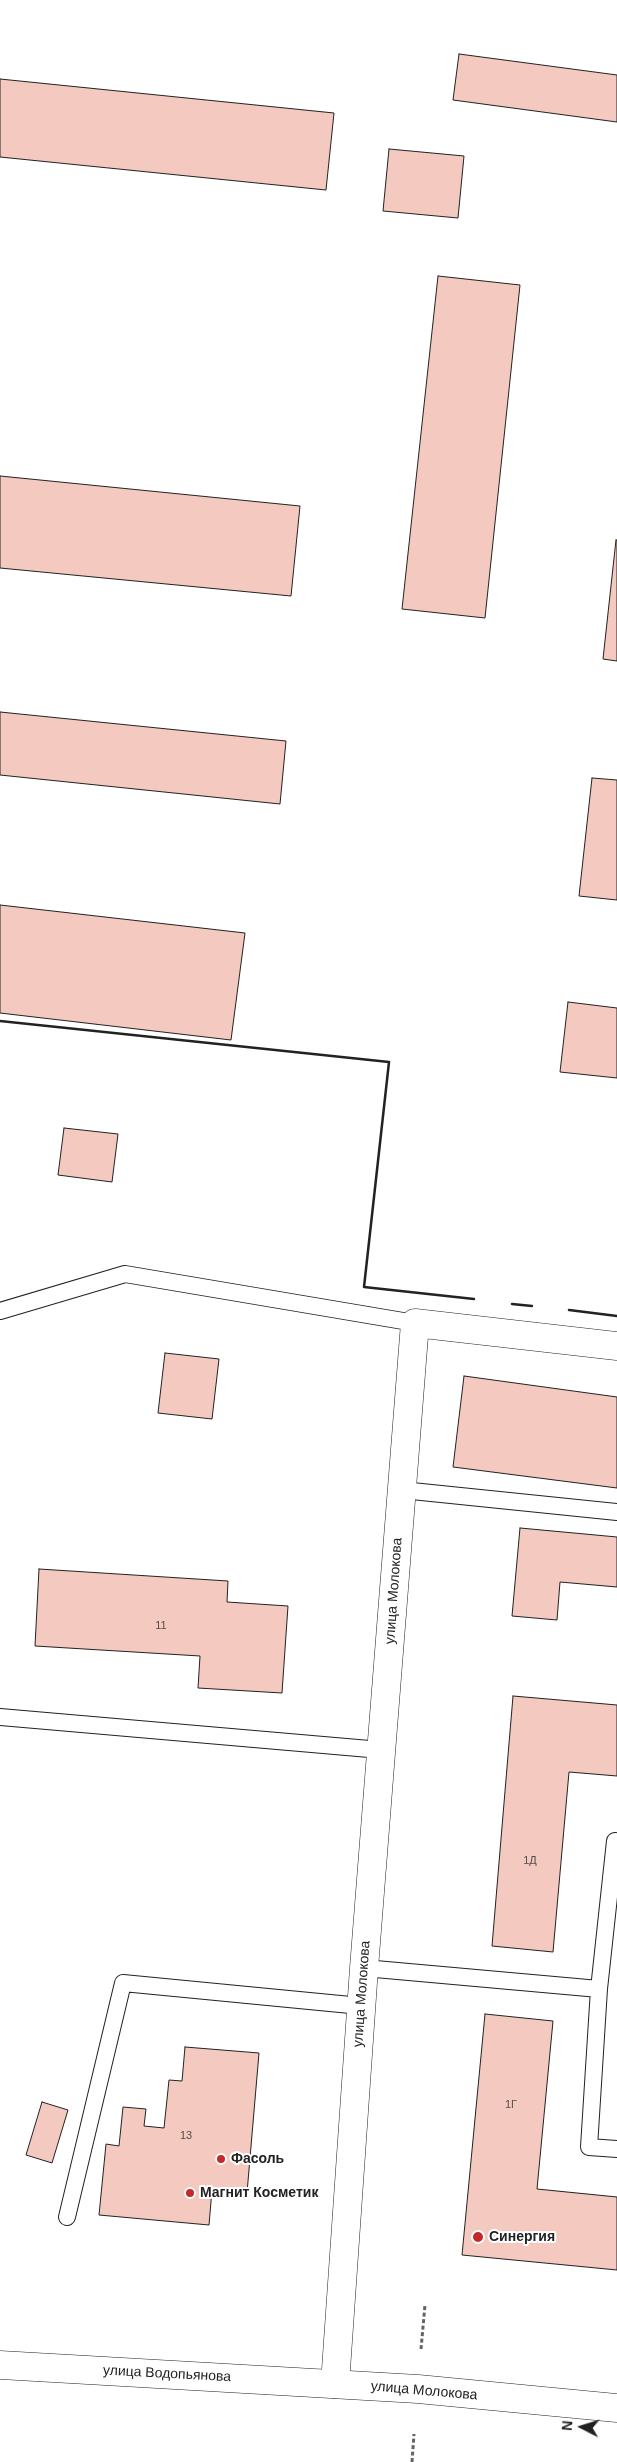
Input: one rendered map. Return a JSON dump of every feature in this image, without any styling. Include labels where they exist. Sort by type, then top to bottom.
[{"type":"street","points":[[415,1323],[617,1346]]},
{"type":"street","name":"улица Молокова","points":[[415,1323],[361,2006],[335,2384],[617,2408]]},
{"type":"street","name":"улица Водопьянова","points":[[0,2365],[335,2384]]},
{"type":"lane","points":[[0,1311],[125,1274],[415,1323]]},
{"type":"lane","points":[[402,1490],[617,1512]]},
{"type":"lane","points":[[0,1717],[381,1750]]},
{"type":"lane","points":[[617,1842],[615,1841],[599,1989],[589,2147],[617,2149]]},
{"type":"lane","points":[[364,1968],[599,1989]]},
{"type":"lane","points":[[67,2217],[124,1983],[361,2006]]},
{"type":"path","points":[[421,2349],[425,2305]]},
{"type":"path","points":[[412,2462],[414,2434]]},
{"type":"building","points":[[459,54],[617,75],[617,122],[453,100]]},
{"type":"building","points":[[0,79],[334,113],[326,190],[0,157]]},
{"type":"building","points":[[389,149],[464,156],[458,218],[383,211]]},
{"type":"building","points":[[438,276],[520,285],[485,618],[402,609]]},
{"type":"building","points":[[0,476],[300,506],[291,596],[0,568]]},
{"type":"building","points":[[617,540],[617,661],[603,659]]},
{"type":"building","points":[[0,712],[286,741],[280,804],[0,775]]},
{"type":"building","points":[[592,778],[617,780],[617,900],[579,896]]},
{"type":"building","points":[[0,905],[245,933],[231,1040],[0,1013]]},
{"type":"building","points":[[568,1002],[617,1008],[617,1078],[560,1072]]},
{"type":"building","points":[[64,1128],[118,1134],[112,1182],[58,1175]]},
{"type":"building","points":[[165,1353],[219,1359],[212,1419],[158,1413]]},
{"type":"building","points":[[464,1376],[617,1397],[617,1488],[453,1467]]},
{"type":"building","points":[[520,1528],[617,1537],[617,1587],[560,1582],[557,1620],[512,1616]]},
{"type":"building","points":[[39,1569],[228,1581],[227,1602],[288,1606],[282,1693],[198,1688],[200,1656],[35,1646]]},
{"type":"building","points":[[513,1696],[617,1705],[617,1776],[569,1772],[553,1952],[492,1946]]},
{"type":"building","points":[[485,2014],[553,2021],[537,2189],[617,2197],[617,2270],[462,2255]]},
{"type":"building","points":[[185,2047],[259,2053],[247,2193],[212,2190],[209,2225],[99,2215],[106,2144],[119,2146],[123,2107],[146,2109],[144,2126],[164,2128],[169,2080],[182,2081]]},
{"type":"building","points":[[42,2102],[68,2110],[52,2163],[26,2155]]},
{"type":"wall","points":[[0,1021],[389,1062],[364,1287],[474,1299]]},
{"type":"wall","points":[[512,1304],[532,1306]]},
{"type":"wall","points":[[569,1310],[617,1316]]},
{"type":"place","name":"Фасоль","points":[[221,2159]]},
{"type":"place","name":"Магнит Косметик","points":[[190,2193]]},
{"type":"place","name":"Синергия","points":[[478,2237]]}]
